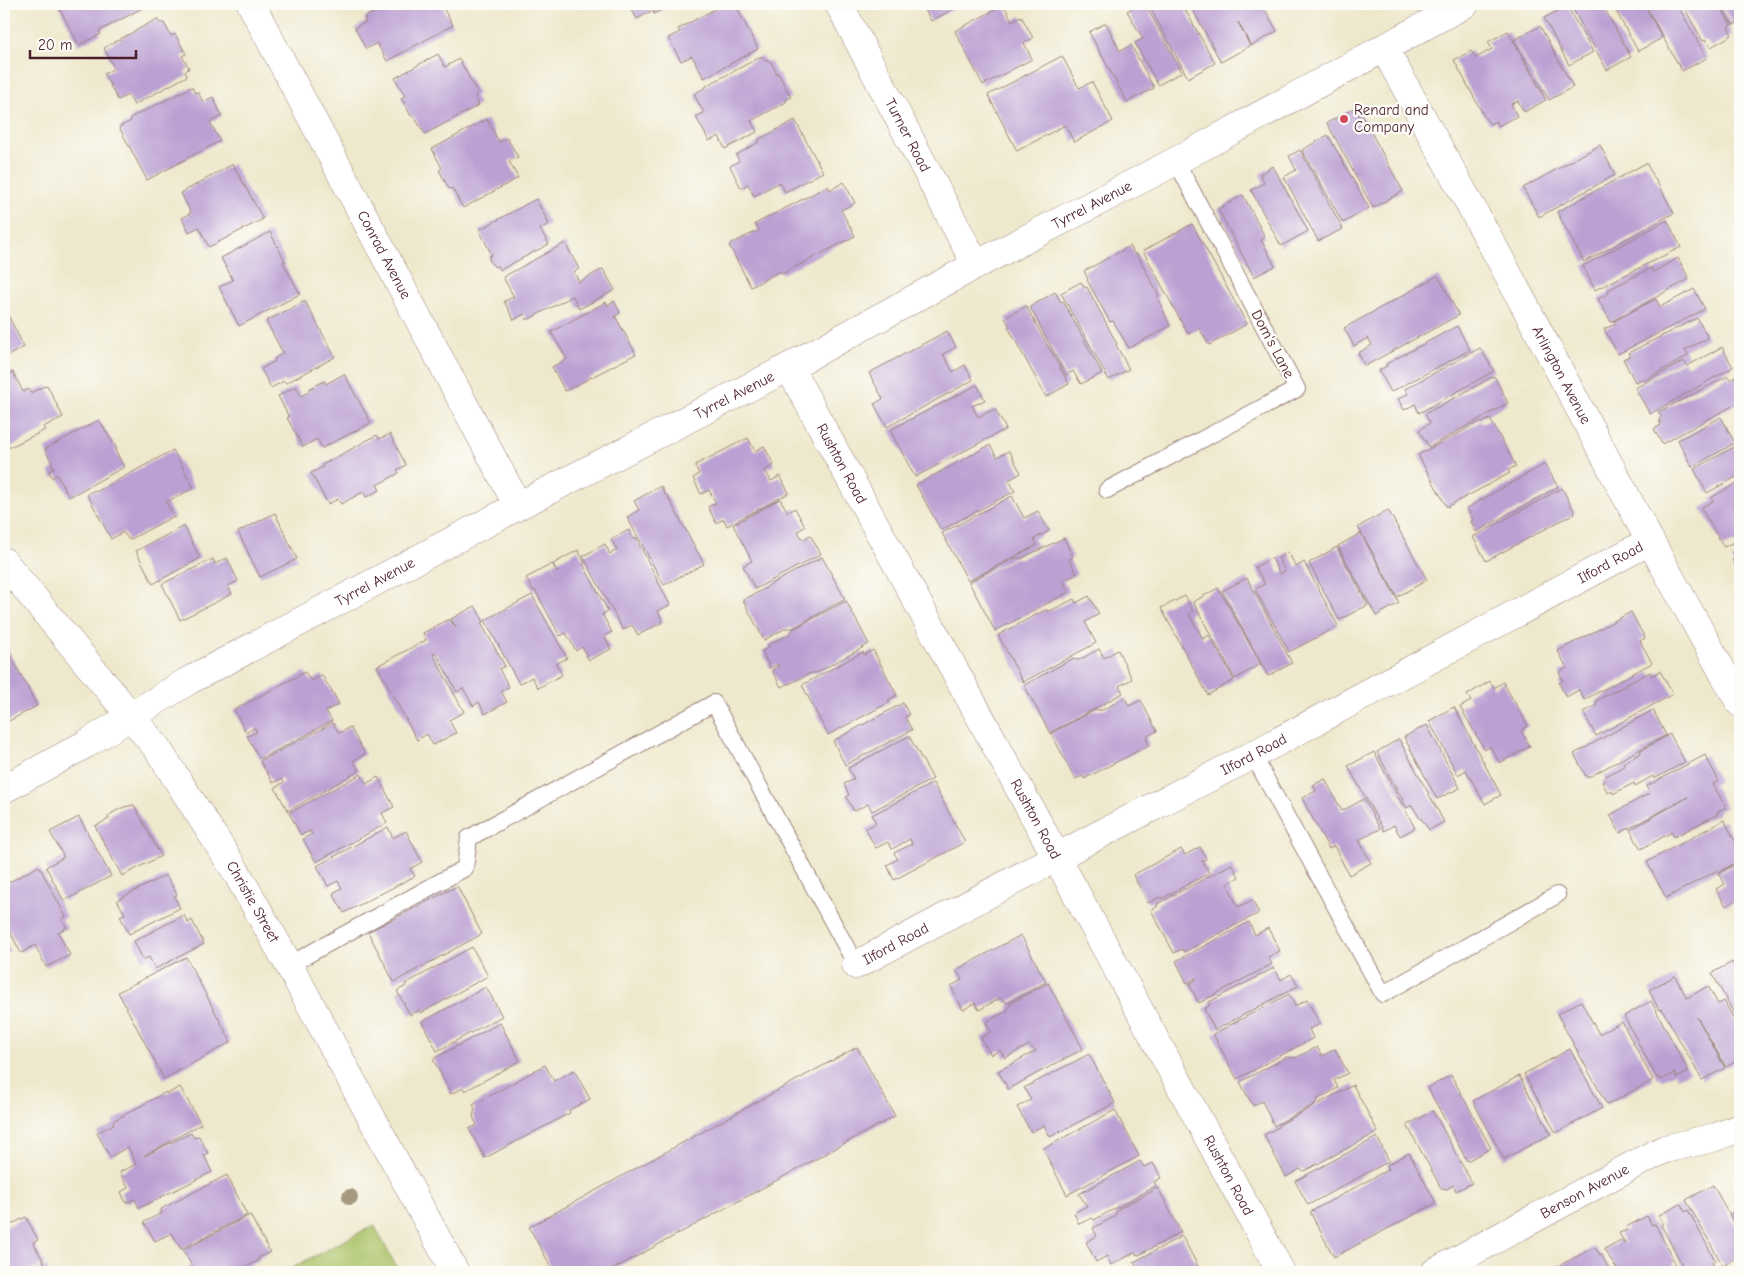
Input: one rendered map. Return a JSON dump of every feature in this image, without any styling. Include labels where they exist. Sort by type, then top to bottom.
[{"type":"street","name":"Conrad Avenue","points":[[252,4],[518,506]]},
{"type":"street","name":"Turner Road","points":[[839,4],[976,265]]},
{"type":"street","name":"Tyrrel Avenue","points":[[4,789],[86,744],[188,682],[518,506],[789,367],[976,265],[1176,161],[1465,4]]},
{"type":"street","name":"Arlington Avenue","points":[[1384,48],[1501,261],[1650,541],[1740,702]]},
{"type":"street","name":"Rushton Road","points":[[789,367],[1281,1272]]},
{"type":"street","name":"Ilford Road","points":[[856,965],[1253,755],[1650,541]]},
{"type":"street","name":"Christie Street","points":[[4,562],[157,748],[235,870],[289,965],[455,1272]]},
{"type":"street","name":"Benson Avenue","points":[[1445,1270],[1657,1153],[1691,1142],[1716,1137],[1740,1128]]},
{"type":"lane","name":"Dom's Lane","points":[[1107,490],[1297,389],[1176,161]]},
{"type":"lane","points":[[289,965],[465,868],[469,838],[714,703],[856,965]]},
{"type":"lane","points":[[1253,755],[1383,994],[1557,896]]},
{"type":"green space","points":[[374,1225],[399,1272],[284,1272]]},
{"type":"building","points":[[62,4],[150,4],[99,31],[101,34],[79,45],[58,6]]},
{"type":"building","points":[[380,4],[445,4],[446,6],[443,8],[453,25],[387,61],[377,43],[366,49],[355,28],[366,22],[364,18],[382,8]]},
{"type":"building","points":[[629,4],[673,4],[654,14],[653,10],[637,19]]},
{"type":"building","points":[[724,4],[735,4],[758,49],[704,78],[692,56],[681,61],[668,38],[680,32],[678,29]]},
{"type":"building","points":[[922,4],[963,4],[931,21]]},
{"type":"building","points":[[1140,4],[1145,4],[1182,72],[1158,85],[1135,43],[1143,39],[1127,11]]},
{"type":"building","points":[[1148,4],[1182,4],[1215,63],[1188,78]]},
{"type":"building","points":[[1194,4],[1262,4],[1277,31],[1251,46],[1238,22],[1250,46],[1221,62],[1191,6]]},
{"type":"building","points":[[1570,4],[1602,4],[1631,57],[1607,70]]},
{"type":"building","points":[[1612,4],[1677,4],[1707,58],[1682,71],[1646,7],[1662,38],[1638,51]]},
{"type":"building","points":[[1682,4],[1719,4],[1731,25],[1728,27],[1732,35],[1711,47],[1706,40],[1703,41]]},
{"type":"building","points":[[1721,4],[1740,4],[1740,21],[1733,25]]},
{"type":"building","points":[[1004,5],[1012,21],[1021,16],[1033,38],[1024,43],[1032,59],[983,85],[955,31]]},
{"type":"building","points":[[1567,6],[1593,52],[1569,65],[1544,18]]},
{"type":"building","points":[[157,19],[160,23],[164,23],[171,36],[175,34],[186,54],[182,56],[189,68],[185,72],[187,76],[134,105],[128,95],[118,100],[104,74],[114,68],[104,48]]},
{"type":"building","points":[[1106,23],[1120,51],[1131,45],[1154,88],[1127,102],[1089,32]]},
{"type":"building","points":[[1540,26],[1573,87],[1549,100],[1514,40]]},
{"type":"building","points":[[1508,31],[1546,100],[1524,112],[1518,101],[1511,104],[1517,116],[1498,126],[1496,121],[1490,124],[1485,118],[1454,60],[1471,51],[1476,58],[1492,49],[1488,42]]},
{"type":"building","points":[[438,54],[445,67],[459,59],[478,94],[475,96],[479,105],[425,134],[413,115],[411,116],[401,98],[405,96],[395,78]]},
{"type":"building","points":[[762,56],[764,60],[771,62],[776,74],[778,73],[791,97],[786,102],[751,121],[757,132],[725,149],[719,136],[709,141],[696,117],[704,113],[694,94]]},
{"type":"building","points":[[1062,56],[1079,88],[1092,82],[1113,121],[1074,142],[1065,125],[1017,151],[988,95]]},
{"type":"building","points":[[192,87],[195,93],[198,92],[203,102],[213,97],[222,116],[210,122],[220,141],[147,180],[119,127],[131,121],[130,118]]},
{"type":"building","points":[[1354,108],[1359,116],[1361,114],[1403,191],[1373,208],[1327,123]]},
{"type":"building","points":[[487,119],[499,142],[507,138],[518,157],[509,161],[518,178],[463,208],[452,188],[449,189],[439,170],[442,168],[432,149]]},
{"type":"building","points":[[795,120],[823,172],[785,192],[780,182],[754,196],[748,184],[741,188],[730,166],[739,161],[736,155],[759,142],[758,140]]},
{"type":"building","points":[[1328,135],[1369,208],[1343,223],[1302,150]]},
{"type":"building","points":[[1600,145],[1615,175],[1539,217],[1523,188]]},
{"type":"building","points":[[1300,150],[1343,229],[1318,241],[1284,177],[1296,170],[1289,156]]},
{"type":"building","points":[[1646,163],[1674,213],[1584,262],[1557,212]]},
{"type":"building","points":[[233,164],[263,219],[209,247],[199,227],[189,232],[182,218],[191,213],[181,193]]},
{"type":"building","points":[[1273,166],[1308,231],[1281,246],[1251,190],[1264,183],[1260,174]]},
{"type":"building","points":[[844,182],[855,203],[841,210],[855,236],[782,274],[780,271],[751,287],[729,245],[759,230],[755,224],[828,186],[830,190]]},
{"type":"building","points":[[1243,195],[1265,237],[1261,240],[1275,266],[1254,277],[1218,209]]},
{"type":"building","points":[[536,199],[549,224],[540,229],[549,244],[500,270],[498,265],[495,267],[490,262],[489,256],[492,255],[479,230]]},
{"type":"building","points":[[1667,220],[1681,247],[1595,290],[1583,266]]},
{"type":"building","points":[[1192,224],[1247,324],[1209,345],[1199,328],[1188,334],[1143,251]]},
{"type":"building","points":[[270,232],[300,294],[239,326],[219,287],[233,280],[221,258]]},
{"type":"building","points":[[565,243],[579,269],[574,272],[579,282],[603,269],[615,290],[579,309],[573,296],[527,320],[524,314],[514,320],[504,301],[514,297],[503,277]]},
{"type":"building","points":[[1130,246],[1135,255],[1137,254],[1159,296],[1157,297],[1170,326],[1129,348],[1113,321],[1110,322],[1084,271]]},
{"type":"building","points":[[1678,258],[1689,279],[1611,322],[1598,299],[1609,293],[1608,290],[1651,268],[1653,272]]},
{"type":"building","points":[[1438,276],[1459,315],[1365,366],[1358,353],[1372,345],[1368,338],[1354,346],[1344,328]]},
{"type":"building","points":[[1081,282],[1085,288],[1087,287],[1129,369],[1109,380],[1061,293]]},
{"type":"building","points":[[1694,289],[1705,309],[1618,354],[1604,329],[1615,324],[1614,321],[1656,299],[1660,307]]},
{"type":"building","points":[[1055,292],[1061,302],[1063,301],[1102,373],[1081,384],[1073,371],[1066,375],[1030,307]]},
{"type":"building","points":[[305,301],[335,357],[286,383],[284,381],[271,388],[261,369],[275,361],[274,359],[283,353],[266,321]]},
{"type":"building","points":[[614,301],[620,313],[615,316],[636,354],[565,391],[552,367],[567,359],[551,332],[606,302],[607,305]]},
{"type":"building","points":[[1026,306],[1069,384],[1046,397],[1005,318]]},
{"type":"building","points":[[4,307],[24,347],[4,358]]},
{"type":"building","points":[[1697,318],[1708,338],[1685,350],[1688,356],[1643,381],[1642,379],[1635,382],[1623,359],[1630,356],[1628,353]]},
{"type":"building","points":[[1457,326],[1470,350],[1391,392],[1379,370],[1387,366],[1386,364]]},
{"type":"building","points":[[947,331],[956,347],[943,354],[953,372],[965,365],[973,380],[887,427],[874,404],[883,399],[869,373]]},
{"type":"building","points":[[1722,347],[1733,367],[1650,414],[1635,388],[1684,361],[1687,366]]},
{"type":"building","points":[[1480,348],[1494,371],[1419,413],[1415,404],[1404,410],[1398,399],[1408,394],[1405,389]]},
{"type":"building","points":[[13,372],[23,392],[29,389],[30,393],[47,385],[63,417],[43,427],[45,430],[4,450],[4,376]]},
{"type":"building","points":[[344,374],[371,423],[322,448],[317,439],[303,447],[287,418],[289,417],[278,396],[296,386],[301,396],[324,381],[326,384]]},
{"type":"building","points":[[1739,375],[1740,402],[1662,444],[1654,429],[1661,425],[1659,420],[1661,416],[1658,412],[1728,376],[1730,380]]},
{"type":"building","points":[[1494,376],[1508,403],[1429,447],[1419,430],[1430,423],[1425,414]]},
{"type":"building","points":[[977,385],[985,400],[972,406],[978,417],[995,409],[1006,429],[915,477],[890,430]]},
{"type":"building","points":[[1721,417],[1735,443],[1692,467],[1678,440]]},
{"type":"building","points":[[1490,419],[1516,466],[1508,470],[1510,473],[1447,507],[1418,455],[1481,421],[1482,423]]},
{"type":"building","points":[[99,420],[117,449],[115,450],[124,467],[69,497],[57,475],[52,478],[49,471],[54,468],[45,449]]},
{"type":"building","points":[[390,434],[406,465],[397,470],[399,473],[377,485],[380,490],[366,497],[363,492],[341,504],[338,499],[328,504],[311,473],[377,435],[379,439]]},
{"type":"building","points":[[748,438],[755,451],[764,446],[774,465],[765,470],[771,481],[780,476],[789,493],[727,526],[724,519],[716,523],[708,507],[716,503],[709,490],[701,494],[693,478],[699,474],[695,465]]},
{"type":"building","points":[[990,445],[997,457],[1009,451],[1021,473],[1009,480],[1015,491],[941,530],[916,485]]},
{"type":"building","points":[[1734,447],[1738,454],[1740,453],[1740,475],[1707,493],[1694,469]]},
{"type":"building","points":[[173,450],[194,488],[166,502],[175,518],[172,517],[129,540],[123,532],[111,539],[87,494],[95,490],[96,492]]},
{"type":"building","points":[[1545,464],[1558,487],[1476,532],[1467,508]]},
{"type":"building","points":[[1740,481],[1740,546],[1738,547],[1734,542],[1724,547],[1701,508],[1713,501],[1711,498]]},
{"type":"building","points":[[661,486],[704,564],[664,585],[627,517],[639,510],[634,501]]},
{"type":"building","points":[[1562,488],[1575,513],[1486,561],[1473,537]]},
{"type":"building","points":[[1012,496],[1024,518],[1038,511],[1049,531],[1034,539],[1037,545],[968,581],[942,533]]},
{"type":"building","points":[[780,499],[788,512],[795,508],[805,527],[798,531],[803,540],[810,535],[821,554],[755,589],[743,566],[752,561],[733,525]]},
{"type":"building","points":[[1388,510],[1427,580],[1397,597],[1358,527]]},
{"type":"building","points":[[275,513],[297,559],[260,577],[238,532]]},
{"type":"building","points":[[184,526],[200,558],[153,584],[136,551]]},
{"type":"building","points":[[629,530],[633,539],[636,538],[670,605],[658,611],[663,622],[638,635],[632,625],[623,630],[583,556],[605,544],[610,554],[617,550],[611,539]]},
{"type":"building","points":[[1361,533],[1399,603],[1376,616],[1338,546]]},
{"type":"building","points":[[1064,538],[1073,557],[1069,559],[1077,574],[1063,581],[1069,592],[995,631],[969,582],[1015,558],[1022,558]]},
{"type":"building","points":[[1337,547],[1368,605],[1339,620],[1309,563]]},
{"type":"building","points":[[578,550],[585,563],[583,564],[608,611],[602,614],[612,632],[604,636],[611,649],[589,660],[582,647],[576,651],[566,633],[560,636],[535,590],[533,591],[526,578],[552,564],[558,573],[553,564]]},
{"type":"building","points":[[1288,552],[1296,567],[1304,562],[1338,626],[1289,652],[1255,589],[1265,584],[1255,567],[1272,558],[1280,574],[1285,571],[1278,558]]},
{"type":"building","points":[[1740,556],[1740,575],[1732,560]]},
{"type":"building","points":[[822,557],[845,599],[793,628],[786,628],[764,640],[743,600]]},
{"type":"building","points":[[227,558],[238,581],[228,586],[232,594],[180,620],[162,584],[213,559],[215,564]]},
{"type":"building","points":[[1247,578],[1292,663],[1268,676],[1222,591]]},
{"type":"building","points":[[1218,588],[1261,664],[1235,679],[1193,602]]},
{"type":"building","points":[[532,595],[567,658],[556,664],[562,675],[538,688],[532,677],[519,684],[485,620]]},
{"type":"building","points":[[1089,596],[1099,614],[1085,622],[1096,643],[1023,682],[998,635],[1045,610],[1050,611],[1074,599],[1076,603]]},
{"type":"building","points":[[1185,596],[1193,611],[1189,614],[1203,639],[1209,635],[1234,680],[1208,695],[1161,608]]},
{"type":"building","points":[[846,601],[869,644],[816,673],[811,673],[781,687],[772,670],[779,666],[778,664],[770,668],[762,651],[769,647],[768,645],[790,634],[793,629]]},
{"type":"building","points":[[475,606],[484,622],[481,623],[505,666],[499,669],[509,687],[501,691],[507,702],[485,714],[479,702],[473,706],[463,688],[457,692],[436,653],[433,654],[464,712],[449,720],[456,733],[433,745],[427,734],[417,740],[377,666],[426,640],[423,633],[449,619],[456,628],[451,619]]},
{"type":"building","points":[[1631,612],[1645,638],[1640,641],[1652,663],[1584,700],[1579,690],[1566,697],[1559,683],[1563,680],[1559,672],[1567,668],[1558,651]]},
{"type":"building","points":[[6,646],[37,706],[5,723],[4,647]]},
{"type":"building","points":[[1099,649],[1104,658],[1118,650],[1132,679],[1119,686],[1123,693],[1050,733],[1024,685],[1072,659],[1079,660]]},
{"type":"building","points":[[873,650],[897,695],[888,700],[890,702],[828,735],[802,685],[863,652],[864,655]]},
{"type":"building","points":[[1660,671],[1673,694],[1596,736],[1583,712],[1597,705],[1596,701],[1650,672],[1652,676]]},
{"type":"building","points":[[305,672],[311,681],[322,675],[331,689],[339,704],[326,711],[332,721],[260,759],[247,736],[257,732],[255,728],[246,732],[234,710]]},
{"type":"building","points":[[1490,681],[1494,688],[1503,682],[1528,726],[1521,731],[1530,746],[1500,763],[1490,746],[1485,750],[1460,707],[1471,701],[1467,695]]},
{"type":"building","points":[[1125,698],[1129,706],[1141,700],[1157,731],[1146,737],[1149,745],[1084,779],[1083,776],[1075,779],[1051,733],[1095,710],[1102,710]]},
{"type":"building","points":[[903,703],[909,715],[905,717],[912,730],[845,765],[833,741]]},
{"type":"building","points":[[1454,707],[1501,795],[1485,804],[1466,770],[1458,775],[1429,721]]},
{"type":"building","points":[[1653,710],[1666,735],[1587,778],[1574,754]]},
{"type":"building","points":[[333,723],[339,733],[350,727],[365,754],[353,761],[359,771],[288,811],[275,788],[284,782],[281,779],[273,783],[260,761]]},
{"type":"building","points":[[1427,725],[1460,788],[1437,799],[1404,737]]},
{"type":"building","points":[[1670,734],[1685,762],[1654,779],[1653,776],[1635,786],[1634,783],[1613,794],[1612,791],[1608,793],[1602,782],[1606,780],[1604,777],[1624,766],[1623,763],[1641,753],[1640,751]]},
{"type":"building","points":[[909,736],[933,779],[872,811],[868,804],[854,811],[846,797],[849,795],[844,784],[854,779],[848,768]]},
{"type":"building","points":[[1399,739],[1444,822],[1429,830],[1412,805],[1407,808],[1377,752]]},
{"type":"building","points":[[1374,752],[1415,828],[1400,836],[1394,825],[1384,831],[1348,766]]},
{"type":"building","points":[[1705,755],[1719,781],[1713,784],[1726,807],[1717,812],[1718,814],[1674,837],[1672,832],[1641,849],[1630,830],[1688,797],[1620,833],[1610,815],[1650,793],[1647,786]]},
{"type":"building","points":[[361,774],[366,784],[378,777],[394,807],[382,813],[387,823],[316,862],[303,839],[312,834],[310,831],[301,835],[289,813]]},
{"type":"building","points":[[1325,779],[1342,811],[1364,799],[1380,829],[1359,840],[1371,863],[1349,875],[1334,846],[1329,849],[1302,798],[1316,791],[1313,785]]},
{"type":"building","points":[[933,783],[965,842],[894,880],[887,865],[898,859],[894,853],[912,844],[910,839],[892,849],[888,842],[876,848],[865,829],[876,823],[872,815]]},
{"type":"building","points":[[134,805],[161,856],[122,876],[95,826],[109,819],[108,817],[112,813],[124,807]]},
{"type":"building","points":[[79,817],[111,876],[64,901],[46,867],[64,857],[50,832]]},
{"type":"building","points":[[1724,820],[1740,850],[1740,860],[1666,898],[1647,862]]},
{"type":"building","points":[[388,827],[393,838],[406,831],[422,862],[410,869],[415,876],[344,913],[333,893],[342,888],[338,881],[328,886],[317,866]]},
{"type":"building","points":[[1200,847],[1206,859],[1202,861],[1209,873],[1161,899],[1160,897],[1148,903],[1133,875],[1181,849],[1185,855]]},
{"type":"building","points":[[1740,862],[1740,898],[1726,906],[1716,889],[1725,884],[1719,873]]},
{"type":"building","points":[[1232,864],[1239,877],[1227,884],[1238,907],[1252,900],[1259,913],[1184,952],[1182,949],[1174,953],[1151,910],[1158,906],[1157,904]]},
{"type":"building","points":[[39,866],[66,917],[62,919],[67,928],[58,932],[70,955],[46,967],[35,945],[21,953],[4,920],[4,885]]},
{"type":"building","points":[[166,875],[177,895],[174,896],[180,908],[129,934],[120,916],[125,914],[117,900]]},
{"type":"building","points":[[457,886],[482,934],[394,982],[368,932]]},
{"type":"building","points":[[184,915],[188,923],[192,920],[204,944],[155,969],[149,957],[143,960],[134,941]]},
{"type":"building","points":[[1249,922],[1255,935],[1268,928],[1280,951],[1268,957],[1272,964],[1199,1003],[1189,984],[1196,980],[1196,978],[1187,983],[1176,961]]},
{"type":"building","points":[[1021,935],[1046,982],[1007,1003],[1000,998],[979,1010],[975,1003],[963,1010],[951,986],[962,980],[956,970]]},
{"type":"building","points":[[4,940],[10,951],[4,955]]},
{"type":"building","points":[[472,947],[488,976],[421,1013],[419,1010],[410,1015],[397,991],[406,986],[405,984]]},
{"type":"building","points":[[186,957],[231,1042],[164,1079],[118,992]]},
{"type":"building","points":[[1732,962],[1740,977],[1740,1025],[1712,973]]},
{"type":"building","points":[[1274,968],[1281,980],[1291,974],[1298,986],[1215,1030],[1204,1009],[1210,1005],[1209,1002]]},
{"type":"building","points":[[1675,976],[1687,998],[1708,986],[1718,1004],[1724,1001],[1740,1030],[1740,1059],[1726,1067],[1697,1017],[1725,1068],[1702,1080],[1662,1009],[1659,1010],[1649,990]]},
{"type":"building","points":[[1048,983],[1083,1049],[1008,1089],[998,1071],[1036,1051],[1029,1045],[1005,1058],[1000,1050],[991,1055],[981,1038],[991,1032],[986,1022],[1007,1011],[1011,1003]]},
{"type":"building","points":[[486,987],[502,1016],[437,1051],[422,1022]]},
{"type":"building","points":[[1289,994],[1295,1006],[1307,1000],[1320,1024],[1309,1029],[1313,1038],[1237,1079],[1213,1034]]},
{"type":"building","points":[[1581,1001],[1599,1034],[1622,1022],[1653,1080],[1607,1105],[1557,1014]]},
{"type":"building","points":[[1651,1001],[1689,1072],[1677,1078],[1675,1073],[1661,1080],[1659,1077],[1657,1078],[1624,1016]]},
{"type":"building","points":[[500,1023],[520,1061],[465,1091],[463,1088],[451,1094],[433,1059]]},
{"type":"building","points":[[857,1047],[895,1116],[608,1272],[554,1272],[529,1227]]},
{"type":"building","points":[[1317,1047],[1322,1056],[1335,1049],[1348,1073],[1334,1080],[1338,1088],[1318,1099],[1315,1104],[1274,1126],[1262,1101],[1253,1106],[1240,1082],[1287,1057],[1295,1058]]},
{"type":"building","points":[[1570,1049],[1602,1108],[1556,1133],[1524,1074]]},
{"type":"building","points":[[1089,1054],[1115,1103],[1050,1137],[1044,1125],[1031,1132],[1017,1107],[1031,1100],[1024,1088]]},
{"type":"building","points":[[545,1065],[554,1081],[574,1070],[590,1099],[569,1110],[570,1113],[485,1158],[469,1129],[477,1125],[473,1117],[475,1108],[473,1105]]},
{"type":"building","points":[[1451,1075],[1491,1148],[1467,1161],[1428,1088]]},
{"type":"building","points":[[1519,1076],[1551,1134],[1504,1159],[1473,1101]]},
{"type":"building","points":[[1353,1085],[1378,1132],[1304,1171],[1300,1169],[1286,1177],[1264,1135]]},
{"type":"building","points":[[180,1087],[201,1124],[144,1156],[191,1133],[194,1138],[199,1136],[208,1153],[204,1155],[212,1172],[139,1208],[135,1199],[126,1203],[121,1192],[128,1188],[120,1172],[136,1164],[128,1147],[110,1157],[97,1133],[114,1124],[113,1121],[166,1092],[167,1094]]},
{"type":"building","points":[[1115,1110],[1139,1156],[1067,1195],[1043,1149]]},
{"type":"building","points":[[1433,1111],[1472,1183],[1456,1191],[1453,1185],[1447,1189],[1441,1188],[1407,1125]]},
{"type":"building","points":[[1377,1137],[1389,1161],[1308,1205],[1295,1181]]},
{"type":"building","points":[[1409,1153],[1436,1203],[1334,1257],[1310,1212],[1389,1169],[1387,1165]]},
{"type":"building","points":[[1140,1161],[1144,1167],[1153,1163],[1161,1178],[1154,1182],[1156,1186],[1094,1220],[1092,1218],[1079,1224],[1074,1213],[1087,1206],[1079,1194]]},
{"type":"building","points":[[227,1175],[247,1215],[181,1249],[172,1233],[155,1241],[144,1222],[162,1213],[161,1209]]},
{"type":"building","points":[[1713,1185],[1740,1234],[1740,1256],[1723,1266],[1686,1200]]},
{"type":"building","points":[[1158,1188],[1181,1232],[1139,1255],[1134,1253],[1111,1265],[1107,1256],[1096,1262],[1086,1242],[1097,1236],[1093,1228],[1114,1217],[1118,1209]]},
{"type":"building","points":[[1681,1204],[1685,1212],[1688,1210],[1715,1260],[1712,1262],[1717,1272],[1686,1272],[1661,1225],[1663,1223],[1659,1215]]},
{"type":"building","points":[[1740,1208],[1740,1230],[1731,1213]]},
{"type":"building","points":[[250,1215],[270,1252],[237,1272],[181,1272],[192,1266],[183,1250]]},
{"type":"building","points":[[1647,1216],[1652,1225],[1655,1224],[1674,1261],[1677,1272],[1619,1272],[1604,1249],[1621,1240],[1624,1244],[1619,1233],[1627,1230],[1626,1227]]},
{"type":"building","points":[[26,1217],[38,1240],[33,1242],[45,1264],[29,1272],[4,1272],[4,1228]]},
{"type":"building","points":[[1182,1236],[1199,1268],[1192,1272],[1139,1272],[1134,1262]]},
{"type":"building","points":[[1595,1247],[1611,1272],[1547,1272]]},
{"type":"building","points":[[45,1266],[49,1272],[33,1272]]},
{"type":"place","name":"Renard and Company","points":[[1344,119]]}]
